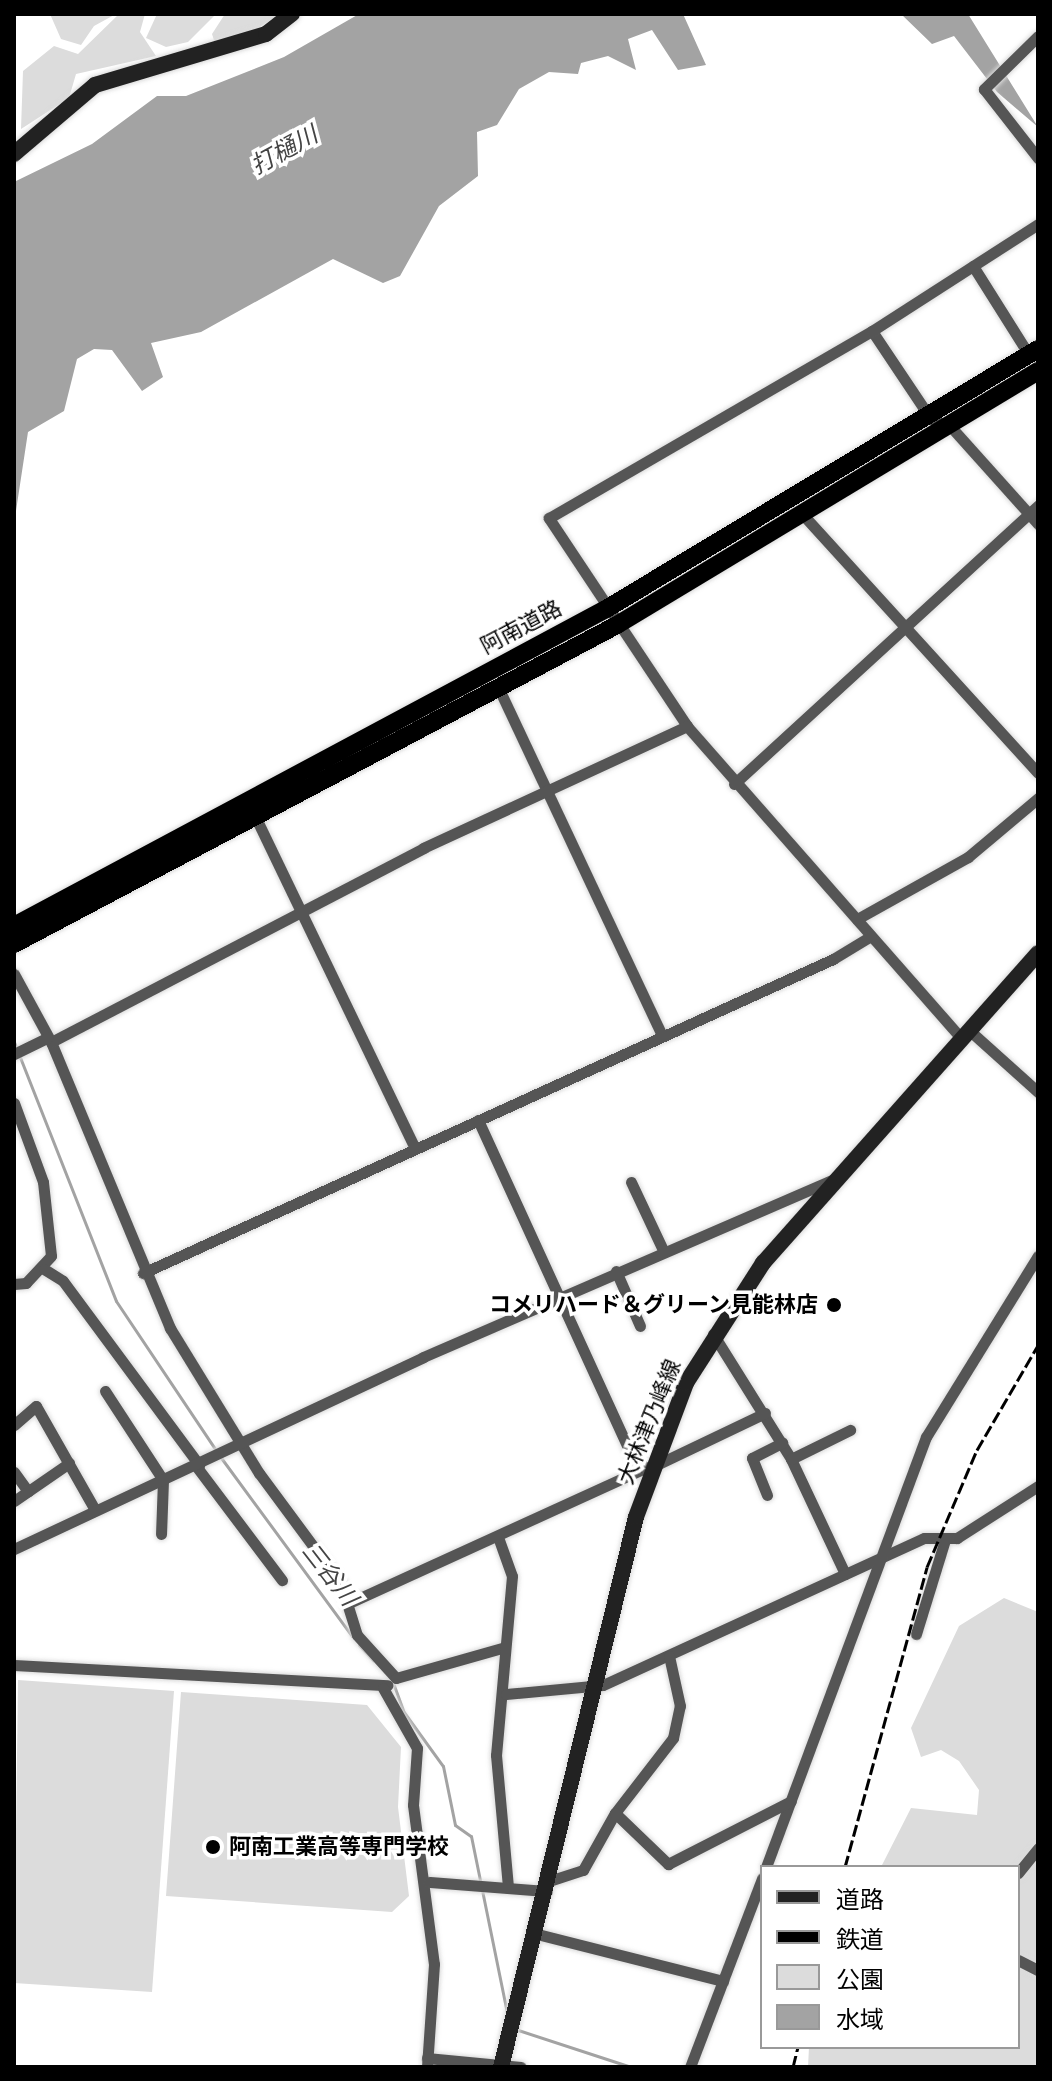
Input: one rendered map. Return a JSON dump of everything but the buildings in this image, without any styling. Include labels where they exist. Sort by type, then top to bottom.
[{"type":"highway","name":"阿南道路","points":[[14,944],[499,689],[931,419],[1035,358]]},
{"type":"highway","name":"阿南道路","points":[[14,926],[805,517],[951,427],[1035,358]]},
{"type":"main road","points":[[14,154],[95,85],[266,34],[292,14]]},
{"type":"main road","name":"大林津乃峰線","points":[[502,2066],[537,1934],[647,1470],[713,1334],[836,1178],[1038,953]]},
{"type":"street","points":[[1038,36],[988,86],[1038,158]]},
{"type":"street","points":[[1038,224],[872,331],[549,518],[687,726],[734,784],[871,936],[965,1034],[1038,1092]]},
{"type":"street","points":[[973,266],[1035,358]]},
{"type":"street","points":[[872,331],[931,419],[951,427],[1033,509],[1038,524]]},
{"type":"street","points":[[734,784],[1033,509]]},
{"type":"street","points":[[805,517],[1038,773]]},
{"type":"street","points":[[499,689],[552,789],[662,1036]]},
{"type":"street","points":[[14,1054],[46,1041],[552,789],[687,726]]},
{"type":"street","points":[[857,919],[968,857],[1038,798]]},
{"type":"street","points":[[255,816],[305,910],[415,1149]]},
{"type":"street","points":[[143,1273],[662,1036],[871,936]]},
{"type":"street","points":[[14,974],[46,1041],[143,1273],[243,1445],[349,1603],[357,1635],[391,1682],[417,1748],[414,1817],[429,1882],[434,1964],[427,2062],[521,2067]]},
{"type":"street","points":[[14,1103],[43,1182],[51,1256],[44,1269],[14,1284]]},
{"type":"street","points":[[478,1120],[559,1297],[647,1470]]},
{"type":"street","points":[[14,1549],[94,1508],[227,1453],[616,1271],[836,1178]]},
{"type":"street","points":[[631,1182],[663,1250]]},
{"type":"street","points":[[767,1865],[940,1407],[1038,1256]]},
{"type":"street","points":[[44,1269],[76,1302],[201,1464],[282,1580]]},
{"type":"street","points":[[616,1271],[640,1326]]},
{"type":"street","points":[[713,1334],[791,1459],[845,1574]]},
{"type":"street","points":[[105,1391],[163,1480],[161,1534]]},
{"type":"street","points":[[14,1425],[36,1406],[94,1508]]},
{"type":"street","points":[[349,1603],[647,1470],[765,1413]]},
{"type":"street","points":[[791,1459],[850,1430]]},
{"type":"street","points":[[767,1495],[752,1458],[782,1443]]},
{"type":"street","points":[[14,1501],[69,1463]]},
{"type":"street","points":[[14,1472],[28,1491]]},
{"type":"street","points":[[506,1694],[595,1687],[924,1538],[945,1540],[1038,1486]]},
{"type":"street","points":[[498,1537],[512,1576],[502,1648],[506,1694],[496,1755],[508,1887]]},
{"type":"street","points":[[916,1634],[945,1540]]},
{"type":"street","points":[[14,1665],[391,1682],[502,1648]]},
{"type":"street","points":[[429,1882],[548,1886],[583,1870],[615,1813],[673,1738],[680,1706],[669,1656]]},
{"type":"street","points":[[615,1813],[668,1864],[791,1801]]},
{"type":"street","points":[[1020,1870],[1038,1848]]},
{"type":"street","points":[[690,2067],[760,1883]]},
{"type":"street","points":[[537,1934],[723,1981]]},
{"type":"street","points":[[1020,1961],[1038,1970]]},
{"type":"green space","points":[[50,14],[116,14],[94,26],[81,45],[61,39]]},
{"type":"green space","points":[[119,14],[145,14],[140,32],[156,56],[76,74],[69,98],[21,129],[23,71],[54,46],[78,54]]},
{"type":"green space","points":[[157,14],[216,14],[188,42],[166,47],[146,38]]},
{"type":"green space","points":[[225,14],[280,14],[250,33],[215,43],[212,34]]},
{"type":"green space","points":[[1004,1598],[1038,1612],[1038,2067],[808,2067],[809,2049],[1020,2049],[1020,1865],[882,1865],[911,1808],[977,1815],[979,1790],[959,1761],[941,1750],[921,1757],[911,1728],[959,1626]]},
{"type":"green space","points":[[18,1680],[174,1691],[152,1992],[14,1983]]},
{"type":"green space","points":[[181,1692],[367,1705],[401,1747],[398,1807],[409,1896],[392,1912],[166,1896]]},
{"type":"water","name":"打樋川","points":[[359,14],[683,14],[706,65],[678,70],[652,30],[628,39],[636,70],[608,56],[581,63],[578,74],[549,72],[519,89],[497,125],[477,132],[478,176],[439,206],[400,276],[383,283],[333,259],[201,332],[151,343],[163,377],[142,391],[112,350],[94,349],[77,359],[64,411],[28,432],[14,524],[14,182],[92,144],[157,96],[186,96],[284,57]]},
{"type":"water","points":[[901,14],[968,14],[1038,127],[997,92],[954,36],[932,44]]},
{"type":"waterway","name":"三谷川","points":[[14,1042],[116,1301],[215,1449]]},
{"type":"waterway","name":"三谷川","points":[[219,1455],[352,1636]]},
{"type":"waterway","name":"三谷川","points":[[359,1645],[373,1660]]},
{"type":"waterway","name":"三谷川","points":[[392,1680],[403,1711],[443,1766],[455,1825],[471,1836],[508,2018]]},
{"type":"waterway","name":"三谷川","points":[[518,2030],[631,2067]]},
{"type":"railway","points":[[846,1865],[927,1567],[977,1450],[1038,1345]]},
{"type":"railway","points":[[793,2067],[798,2049]]},
{"type":"place","name":"コメリハード＆グリーン見能林店","points":[[834,1305]]},
{"type":"place","name":"阿南工業高等専門学校","points":[[213,1847]]}]
